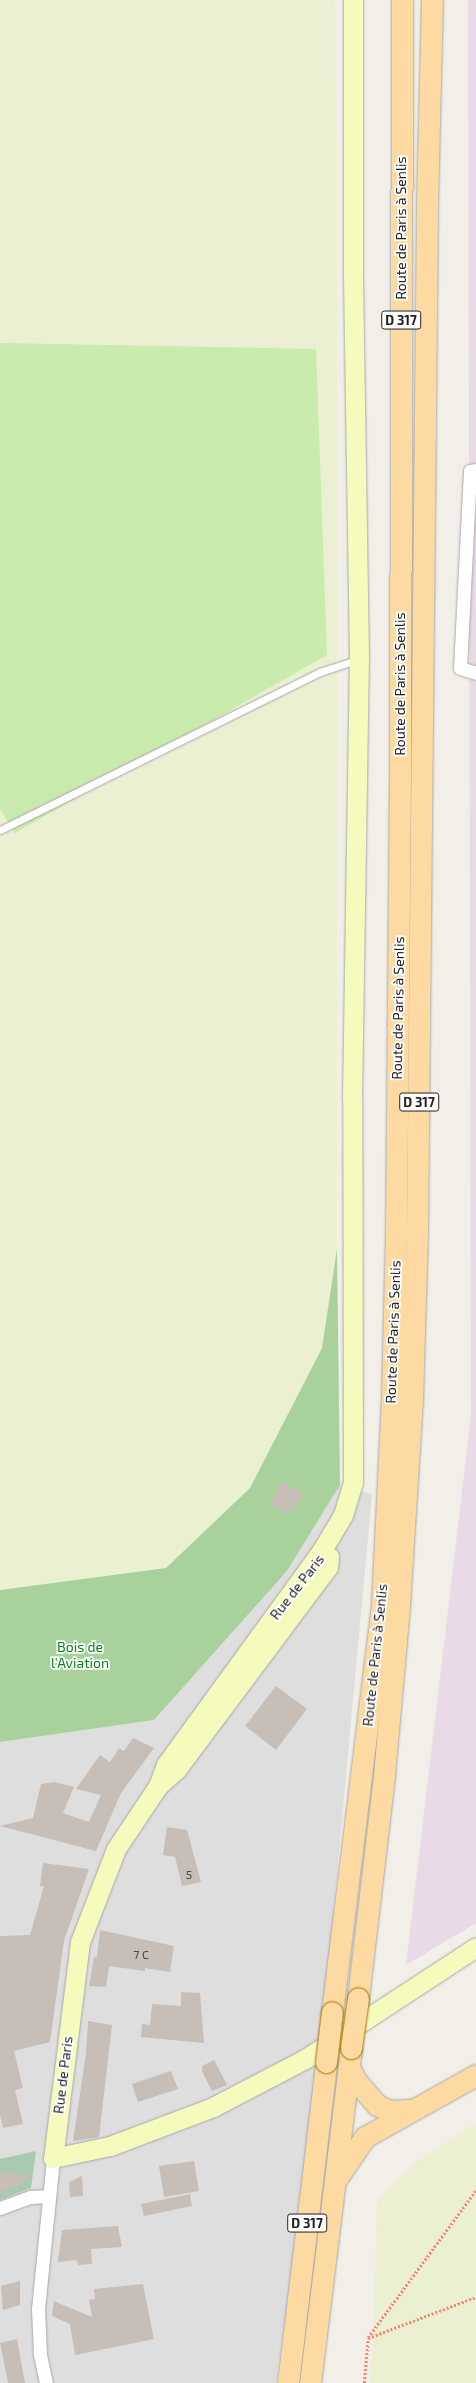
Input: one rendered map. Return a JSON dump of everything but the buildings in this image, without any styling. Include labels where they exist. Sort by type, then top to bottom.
[{"type":"main road","name":"Route de Paris à Senlis","points":[[350,2058],[358,1998],[392,1683],[412,1400],[417,1232],[427,212],[432,0]]},
{"type":"main road","name":"Route de Paris à Senlis","points":[[288,2383],[382,1604],[392,1395],[400,786],[401,2]]},
{"type":"main road","points":[[350,2058],[356,2081],[377,2105],[390,2111],[412,2110]]},
{"type":"main road","name":"D 317","points":[[310,2383],[350,2058]]},
{"type":"main road","points":[[334,2184],[350,2157],[365,2137],[476,2075]]},
{"type":"street","points":[[353,0],[353,271],[359,659]]},
{"type":"street","points":[[476,470],[470,471],[460,668],[476,673]]},
{"type":"street","name":"Rue de Paris","points":[[46,2383],[40,2354],[38,2310],[48,2196],[80,1942],[116,1849],[158,1786],[176,1770],[328,1567],[329,1557],[322,1550],[343,1515],[353,1483],[352,1099],[359,659]]},
{"type":"street","points":[[53,2158],[110,2146],[213,2107],[305,2060],[401,1995],[476,1947]]},
{"type":"street","points":[[0,2208],[31,2197],[48,2196]]},
{"type":"lane","points":[[0,830],[320,672],[359,659]]},
{"type":"path","points":[[364,2383],[368,2338],[476,2191]]},
{"type":"path","points":[[368,2338],[476,2297]]},
{"type":"shaded area","points":[[468,0],[476,0],[476,1923],[406,1965],[471,1416]]},
{"type":"shaded area","points":[[340,1485],[372,1494],[316,2102],[276,2383],[0,2383],[0,1742],[154,1720],[287,1571]]},
{"type":"green space","points":[[0,0],[335,0],[337,145],[337,1249],[322,1348],[250,1488],[166,1568],[0,1590]]},
{"type":"green space","points":[[0,343],[316,349],[327,655],[15,833],[0,809]]},
{"type":"green space","name":"Bois de l'Aviation","points":[[337,1249],[340,1485],[287,1571],[154,1720],[0,1742],[0,1590],[166,1568],[250,1488],[322,1348]]},
{"type":"green space","points":[[476,2123],[476,2383],[369,2383],[373,2344],[377,2200],[417,2161]]},
{"type":"green space","points":[[36,2151],[31,2188],[0,2200],[0,2159]]}]
